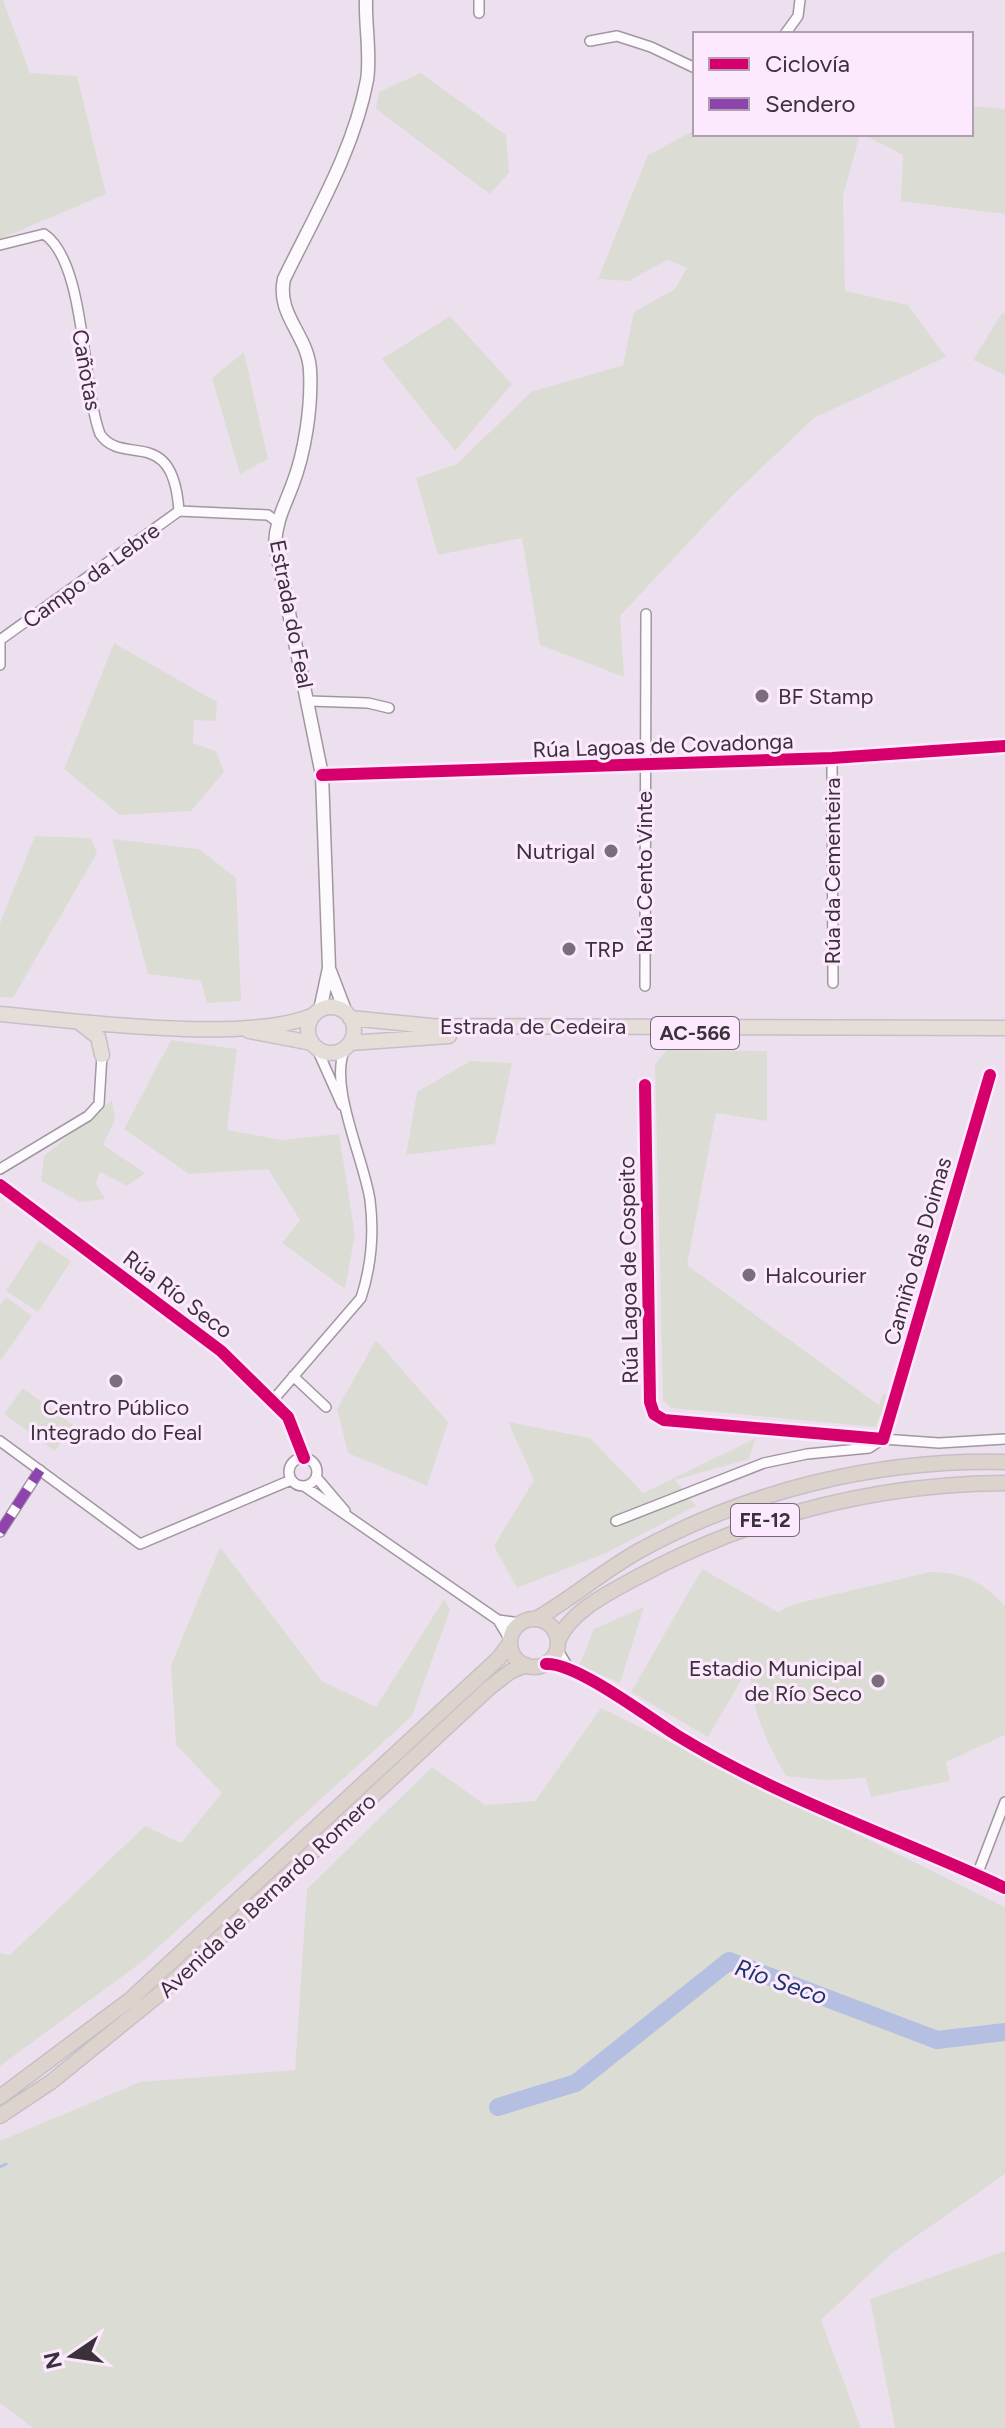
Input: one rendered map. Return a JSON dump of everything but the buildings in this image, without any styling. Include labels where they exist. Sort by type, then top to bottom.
[{"type":"highway","name":"FE-12","points":[[536,1619],[638,1552],[687,1526],[740,1505],[852,1474],[910,1465],[1005,1462]]},
{"type":"highway","name":"FE-12","points":[[557,1645],[570,1620],[615,1590],[716,1538],[774,1517],[842,1498],[899,1488],[1005,1483]]},
{"type":"highway","points":[[536,1619],[548,1624],[557,1645],[546,1664],[526,1665],[514,1656],[510,1641],[520,1623],[536,1619]]},
{"type":"highway","name":"Avenida de Bernardo Romero","points":[[0,2097],[131,1999],[499,1658],[510,1641]]},
{"type":"highway","name":"Avenida de Bernardo Romero","points":[[0,2116],[51,2082],[157,1996],[489,1688],[511,1671],[526,1665]]},
{"type":"main road","name":"Estrada do Feal","points":[[317,1012],[329,968],[322,775],[275,544],[276,521],[299,460],[310,372],[307,350],[284,309],[281,295],[284,279],[340,164],[362,103],[367,76],[366,0]]},
{"type":"main road","name":"Estrada do Feal","points":[[329,968],[348,1015]]},
{"type":"main road","points":[[0,1014],[104,1023],[241,1029],[296,1023],[335,1007],[348,1015],[354,1029],[348,1046],[331,1053],[315,1046],[241,1029]]},
{"type":"main road","points":[[315,1046],[308,1029],[317,1012]]},
{"type":"main road","name":"Estrada de Cedeira","points":[[348,1015],[431,1026],[1005,1031]]},
{"type":"main road","points":[[76,1021],[98,1037],[102,1055]]},
{"type":"main road","points":[[102,1055],[104,1023]]},
{"type":"main road","points":[[102,1055],[108,1039],[129,1024]]},
{"type":"main road","name":"Estrada de Cedeira","points":[[348,1046],[407,1036],[1005,1031]]},
{"type":"street","points":[[479,0],[479,13]]},
{"type":"street","points":[[786,32],[798,16],[800,0]]},
{"type":"street","points":[[590,41],[617,36],[651,47],[693,67]]},
{"type":"street","name":"Cañotas","points":[[0,245],[44,234],[52,239],[70,277],[100,434],[116,447],[149,451],[163,460],[171,474],[179,511]]},
{"type":"street","name":"Campo da Lebre","points":[[0,640],[179,511],[268,515],[276,521]]},
{"type":"street","name":"Rúa Cento Vinte","points":[[645,986],[643,765],[646,614]]},
{"type":"street","points":[[0,640],[0,665]]},
{"type":"street","points":[[309,701],[368,703],[389,708]]},
{"type":"street","name":"Rúa Lagoas de Covadonga","points":[[322,775],[832,758],[1005,746]]},
{"type":"street","name":"Rúa da Cementeira","points":[[832,758],[833,983]]},
{"type":"street","points":[[315,1046],[354,1130]]},
{"type":"street","points":[[274,1399],[361,1298],[367,1281],[371,1229],[369,1199],[339,1076],[348,1046]]},
{"type":"street","points":[[0,1169],[88,1116],[99,1104],[102,1055]]},
{"type":"street","name":"Camiño das Doimas","points":[[883,1439],[990,1075]]},
{"type":"street","name":"Rúa Lagoa de Cospeito","points":[[645,1085],[650,1402],[654,1414],[664,1420],[883,1439]]},
{"type":"street","points":[[2,1187],[7,1172],[21,1158]]},
{"type":"street","name":"Rúa Río Seco","points":[[2,1187],[221,1351],[274,1399],[288,1417],[304,1458]]},
{"type":"street","points":[[293,1376],[326,1407]]},
{"type":"street","points":[[616,1521],[764,1463],[807,1454],[869,1448],[883,1439],[939,1443],[1005,1439]]},
{"type":"street","points":[[0,1441],[140,1544],[291,1480],[498,1620],[510,1641]]},
{"type":"street","points":[[291,1480],[289,1471],[292,1463],[304,1458],[316,1467],[316,1477],[324,1491],[359,1525]]},
{"type":"street","points":[[0,1532],[40,1470]]},
{"type":"street","points":[[304,1486],[316,1477]]},
{"type":"street","points":[[498,1620],[520,1623]]},
{"type":"street","points":[[557,1645],[568,1667]]},
{"type":"street","points":[[546,1664],[568,1667],[681,1738],[774,1790],[1005,1888]]},
{"type":"street","points":[[977,1875],[1005,1802]]},
{"type":"shaded area","points":[[0,0],[3,0],[30,73],[77,76],[106,194],[0,239]]},
{"type":"shaded area","points":[[421,73],[506,135],[509,173],[490,194],[376,109],[379,92]]},
{"type":"shaded area","points":[[973,106],[1005,109],[1005,214],[901,201],[903,155],[868,137],[973,136]]},
{"type":"shaded area","points":[[693,131],[693,136],[859,136],[843,196],[845,291],[908,305],[946,357],[814,418],[731,497],[620,616],[624,677],[540,645],[522,538],[438,555],[416,478],[457,464],[531,392],[623,365],[634,312],[675,289],[687,268],[667,260],[629,281],[598,279],[648,155]]},
{"type":"shaded area","points":[[1002,313],[1005,314],[1005,375],[973,360]]},
{"type":"shaded area","points":[[450,316],[512,384],[455,451],[382,359]]},
{"type":"shaded area","points":[[244,352],[268,459],[240,474],[212,378]]},
{"type":"shaded area","points":[[114,643],[217,702],[216,721],[194,720],[193,743],[216,751],[224,772],[191,811],[120,815],[64,769]]},
{"type":"shaded area","points":[[35,836],[91,838],[97,853],[13,998],[0,997],[0,923]]},
{"type":"shaded area","points":[[112,839],[199,849],[236,878],[241,1001],[207,1003],[201,981],[148,974]]},
{"type":"shaded area","points":[[171,1040],[237,1049],[227,1130],[282,1140],[339,1134],[355,1235],[345,1289],[282,1243],[300,1220],[268,1169],[189,1174],[124,1129]]},
{"type":"shaded area","points":[[667,1050],[767,1051],[767,1121],[716,1113],[687,1265],[879,1405],[883,1394],[888,1396],[876,1427],[671,1408],[663,1401],[655,1064]]},
{"type":"shaded area","points":[[470,1061],[512,1063],[495,1144],[406,1155],[417,1092]]},
{"type":"shaded area","points":[[112,1100],[115,1120],[103,1145],[145,1173],[127,1186],[100,1172],[96,1184],[105,1199],[80,1202],[41,1181],[44,1156]]},
{"type":"shaded area","points":[[39,1240],[71,1261],[38,1312],[6,1291]]},
{"type":"shaded area","points":[[6,1297],[32,1316],[0,1361],[0,1306]]},
{"type":"shaded area","points":[[376,1340],[448,1422],[427,1486],[348,1453],[337,1409]]},
{"type":"shaded area","points":[[23,1388],[73,1425],[55,1451],[4,1414]]},
{"type":"shaded area","points":[[508,1422],[590,1438],[643,1493],[756,1438],[749,1459],[675,1480],[696,1506],[606,1553],[517,1588],[494,1546],[534,1480]]},
{"type":"shaded area","points":[[220,1547],[322,1681],[376,1707],[444,1599],[450,1610],[412,1716],[142,1962],[0,2066],[0,1953],[10,1955],[145,1826],[181,1843],[222,1793],[176,1745],[171,1665]]},
{"type":"shaded area","name":"Estadio Municipal de Río Seco","points":[[702,1569],[778,1612],[794,1604],[930,1572],[972,1580],[1005,1606],[1005,1735],[946,1762],[950,1781],[871,1797],[866,1778],[825,1780],[786,1776],[760,1723],[750,1665],[708,1737],[631,1692]]},
{"type":"shaded area","points":[[644,1607],[620,1683],[579,1666],[594,1629]]},
{"type":"shaded area","points":[[601,1708],[1005,1907],[1005,2174],[891,2254],[821,2320],[861,2428],[33,2428],[0,2403],[0,2141],[140,2082],[295,2070],[307,1889],[432,1767],[485,1805],[535,1801]]},
{"type":"shaded area","points":[[1005,2251],[1005,2428],[895,2428],[870,2299]]},
{"type":"waterway","name":"Río Seco","points":[[498,2107],[576,2083],[729,1961],[937,2040],[1005,2032]]},
{"type":"waterway","points":[[0,2167],[6,2164]]},
{"type":"marked path","points":[[0,1532],[40,1470]]},
{"type":"cycle path","points":[[322,775],[832,758],[1005,746]]},
{"type":"cycle path","points":[[645,1085],[650,1402],[654,1414],[664,1420],[883,1439],[990,1075]]},
{"type":"cycle path","points":[[0,1185],[221,1351],[288,1417],[304,1458]]},
{"type":"cycle path","points":[[546,1664],[559,1666],[593,1681],[678,1736],[757,1779],[1005,1888]]},
{"type":"place","name":"BF Stamp","points":[[762,696]]},
{"type":"place","name":"Nutrigal","points":[[611,851]]},
{"type":"place","name":"TRP","points":[[569,949]]},
{"type":"place","name":"Halcourier","points":[[749,1275]]},
{"type":"place","name":"Centro Público Integrado do Feal","points":[[116,1381]]},
{"type":"place","name":"Estadio Municipal de Río Seco","points":[[878,1681]]}]
